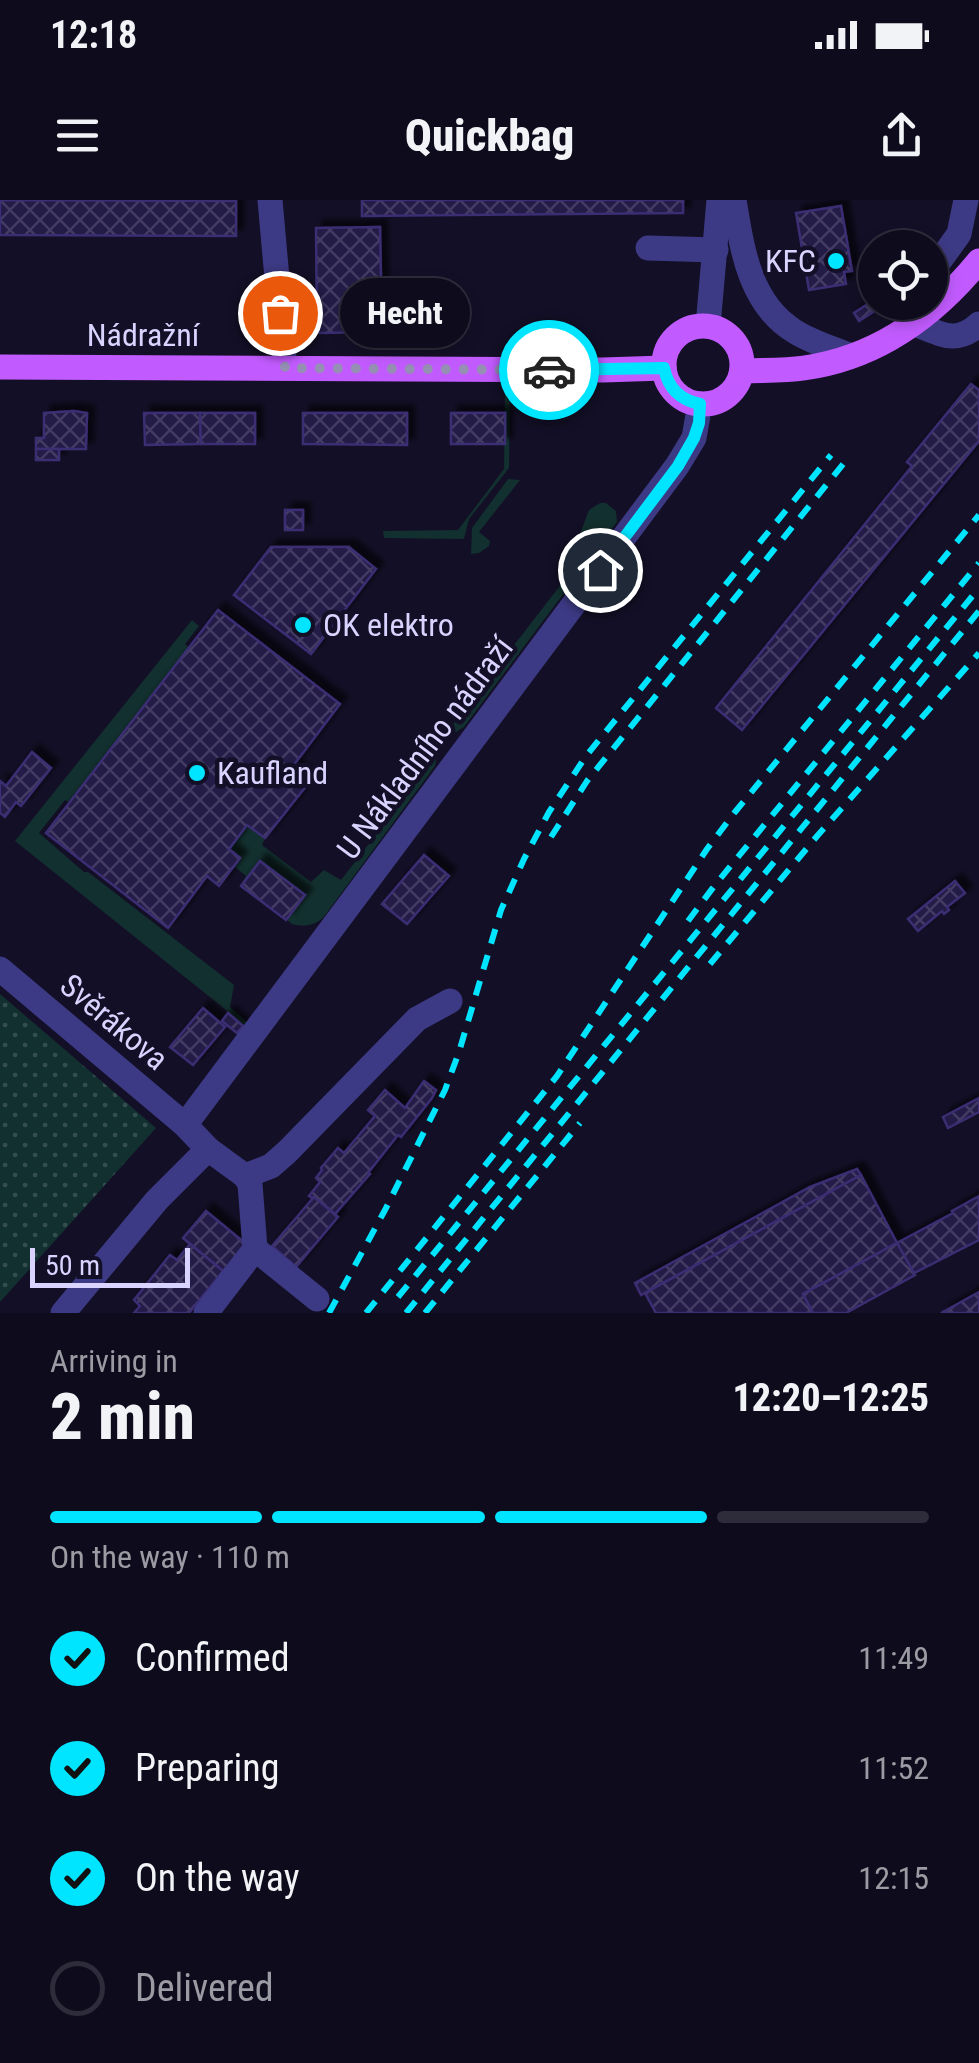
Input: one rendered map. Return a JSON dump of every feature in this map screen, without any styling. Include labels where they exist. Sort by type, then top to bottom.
[{"type":"main road","points":[[742,371],[800,368],[851,356],[884,343],[940,303],[979,261]]},
{"type":"main road","points":[[708,326],[734,342],[742,358],[742,371],[730,393],[717,401],[700,404],[676,392],[664,368],[666,352],[674,339],[693,327],[708,326]]},
{"type":"main road","name":"Nádražní","points":[[0,367],[664,368]]},
{"type":"street","points":[[270,200],[285,368]]},
{"type":"street","points":[[708,326],[718,200]]},
{"type":"street","points":[[734,200],[747,266],[772,312],[794,331],[851,356]]},
{"type":"street","points":[[948,249],[959,234],[966,200]]},
{"type":"street","points":[[648,248],[716,250]]},
{"type":"street","points":[[915,324],[955,337],[979,324]]},
{"type":"street","name":"U Nákladního nádraží","points":[[185,1125],[678,466],[694,438],[700,404]]},
{"type":"street","name":"Svěrákova","points":[[0,969],[185,1125],[208,1149],[245,1176]]},
{"type":"street","points":[[206,1313],[255,1249],[252,1192],[245,1176],[271,1166],[288,1152],[417,1019],[450,1001]]},
{"type":"street","points":[[64,1313],[157,1200],[208,1149]]},
{"type":"street","points":[[255,1249],[317,1298]]},
{"type":"green space","points":[[505,390],[510,390],[509,468],[469,519],[464,539],[384,538],[383,531],[458,530],[504,469]]},
{"type":"green space","points":[[508,479],[520,480],[479,532],[490,541],[489,546],[471,554],[472,528]]},
{"type":"green space","points":[[600,503],[616,511],[617,522],[464,727],[456,732],[445,731],[443,722],[451,727],[579,561],[572,555],[589,510]]},
{"type":"green space","points":[[192,620],[199,626],[185,644],[189,647],[69,802],[65,800],[39,833],[84,872],[234,985],[230,1007],[246,1021],[246,1026],[15,841]]},
{"type":"green space","points":[[426,745],[432,746],[437,756],[435,766],[319,921],[292,924],[242,883],[246,876],[235,867],[229,873],[229,849],[247,825],[265,838],[262,845],[311,882],[324,870],[341,880],[429,766],[417,755]]},
{"type":"green space","points":[[0,994],[156,1128],[0,1302]]},
{"type":"building","points":[[0,200],[236,201],[236,236],[0,235]]},
{"type":"building","points":[[362,200],[683,200],[683,213],[362,216]]},
{"type":"building","points":[[841,206],[852,271],[844,272],[846,284],[809,290],[796,213]]},
{"type":"building","points":[[380,227],[382,332],[317,333],[316,228]]},
{"type":"building","points":[[971,384],[979,390],[979,441],[742,730],[716,708],[912,466],[907,462]]},
{"type":"building","points":[[44,413],[87,413],[86,449],[36,449],[36,438],[44,438]]},
{"type":"building","points":[[144,413],[200,413],[201,444],[145,445]]},
{"type":"building","points":[[200,413],[255,413],[255,444],[201,444]]},
{"type":"building","points":[[303,413],[407,413],[407,445],[303,444]]},
{"type":"building","points":[[451,413],[505,413],[505,444],[451,444]]},
{"type":"building","points":[[36,449],[59,449],[59,460],[36,460]]},
{"type":"building","points":[[285,510],[303,510],[303,530],[285,530]]},
{"type":"building","name":"OK elektro","points":[[271,547],[349,547],[376,569],[311,654],[234,595]]},
{"type":"building","name":"Kaufland","points":[[218,610],[340,704],[293,766],[311,780],[265,838],[247,825],[229,849],[240,858],[219,886],[207,876],[168,928],[46,833]]},
{"type":"building","points":[[32,752],[51,768],[21,806],[16,802],[5,817],[0,813],[0,781],[6,786]]},
{"type":"building","points":[[424,855],[449,876],[407,924],[382,904]]},
{"type":"building","points":[[260,861],[305,895],[286,920],[241,886]]},
{"type":"building","points":[[955,881],[965,893],[947,907],[949,910],[944,914],[942,911],[918,931],[908,919]]},
{"type":"building","points":[[203,1008],[225,1027],[193,1065],[170,1047]]},
{"type":"building","points":[[228,1013],[243,1026],[237,1033],[222,1021]]},
{"type":"building","points":[[424,1081],[436,1090],[432,1098],[335,1214],[309,1196],[320,1182],[316,1178],[321,1168],[338,1148],[344,1153],[375,1116],[368,1110],[385,1090],[405,1108]]},
{"type":"building","points":[[979,1098],[979,1112],[948,1128],[943,1117]]},
{"type":"building","points":[[857,1169],[861,1175],[641,1295],[635,1283],[810,1187]]},
{"type":"building","points":[[861,1175],[897,1243],[803,1294],[813,1313],[656,1313],[645,1293]]},
{"type":"building","points":[[979,1196],[979,1240],[914,1273],[897,1243]]},
{"type":"building","points":[[314,1197],[338,1217],[296,1267],[272,1246]]},
{"type":"building","points":[[206,1211],[246,1244],[223,1271],[183,1238]]},
{"type":"building","points":[[897,1243],[915,1275],[846,1313],[813,1313],[803,1294]]},
{"type":"building","points":[[190,1244],[223,1271],[189,1313],[134,1313],[140,1306],[134,1300],[170,1255],[177,1260]]},
{"type":"building","points":[[979,1292],[979,1313],[941,1313]]},
{"type":"railway","points":[[329,1313],[445,1090],[501,910],[549,812],[586,756],[831,455]]},
{"type":"railway","points":[[551,837],[587,781],[844,463]]},
{"type":"railway","points":[[366,1313],[557,1076],[735,812],[979,515]]},
{"type":"railway","points":[[688,921],[979,563]]},
{"type":"railway","points":[[398,1297],[979,588]]},
{"type":"railway","points":[[406,1313],[979,611]]},
{"type":"railway","points":[[710,964],[979,653]]},
{"type":"railway","points":[[425,1313],[580,1123]]},
{"type":"way so far","points":[[280,313],[285,368],[549,370]]},
{"type":"place","name":"KFC","points":[[836,261]]},
{"type":"place","name":"Hecht","points":[[280,313]]},
{"type":"place","name":"OK elektro","points":[[303,625]]},
{"type":"place","name":"Kaufland","points":[[197,773]]},
{"type":"route","points":[[549,370],[664,368],[676,392],[700,404],[694,438],[678,466],[600,570]]}]
